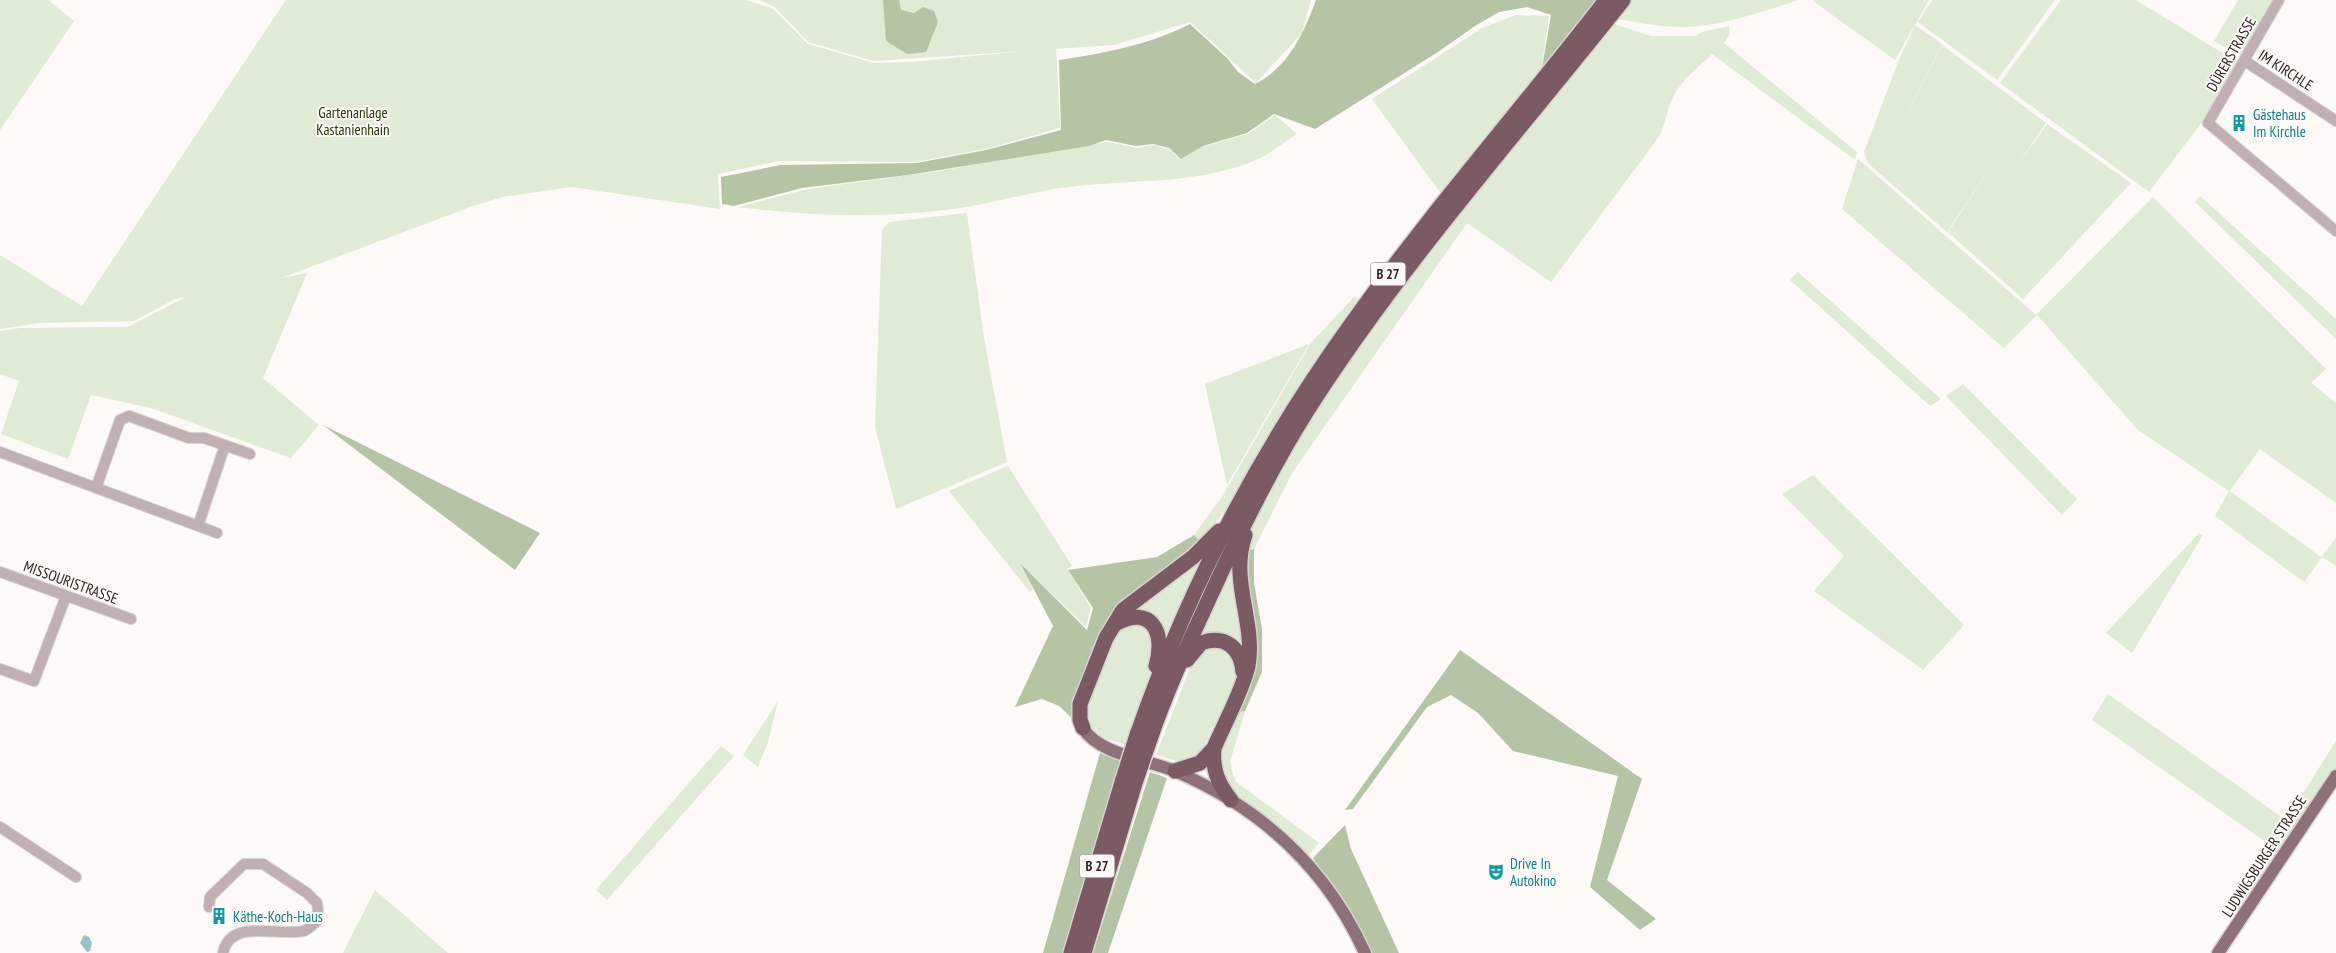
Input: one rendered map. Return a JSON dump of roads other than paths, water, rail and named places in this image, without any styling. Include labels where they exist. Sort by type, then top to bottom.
[{"type":"highway","name":"B 27","points":[[1161,687],[1256,498],[1307,411],[1360,332],[1576,49],[1606,0]]},
{"type":"highway","name":"B 27","points":[[1070,953],[1161,687],[1229,520],[1299,400],[1350,326],[1417,236],[1576,49],[1624,0]]},
{"type":"highway","name":"B 27","points":[[1175,771],[1200,763],[1214,748],[1248,665],[1248,634],[1239,574],[1242,545],[1256,498]]},
{"type":"highway","name":"B 27","points":[[1084,728],[1080,720],[1080,704],[1106,638],[1123,610],[1193,557],[1229,520]]},
{"type":"highway","name":"B 27","points":[[1115,624],[1134,616],[1145,617],[1153,624],[1158,634],[1160,646],[1154,672],[1161,687]]},
{"type":"highway","name":"B 27","points":[[1161,687],[1178,679],[1195,648],[1208,640],[1228,642],[1237,651],[1242,660],[1243,679]]},
{"type":"highway","name":"B 27","points":[[1214,748],[1215,775],[1220,786],[1231,800]]},
{"type":"highway","name":"B 27","points":[[1084,953],[1129,781]]},
{"type":"main road","points":[[1084,728],[1087,734],[1100,745],[1175,771],[1231,800],[1285,841],[1310,866],[1336,899],[1365,953]]},
{"type":"main road","name":"LUDWIGSBURGER STRASSE","points":[[2218,953],[2336,776]]},
{"type":"street","name":"DÜRERSTRASSE","points":[[2279,0],[2208,123],[2336,231]]},
{"type":"street","name":"IM KIRCHLE","points":[[2245,60],[2336,121]]},
{"type":"street","points":[[96,488],[120,420],[130,416],[189,438],[204,438],[250,454]]},
{"type":"street","points":[[198,526],[226,445]]},
{"type":"street","points":[[0,452],[217,533]]},
{"type":"street","name":"MISSOURISTRASSE","points":[[0,572],[131,619]]},
{"type":"street","points":[[0,668],[34,681],[66,596]]},
{"type":"street","points":[[0,827],[76,876]]},
{"type":"street","points":[[209,907],[210,897],[244,864],[263,864],[307,893],[317,902],[316,922],[305,930],[290,933],[261,930],[246,932],[228,942],[223,953]]},
{"type":"water","points":[[84,935],[89,937],[92,943],[90,951],[87,952],[80,943]]},
{"type":"place","name":"Gästehaus Im Kirchle","points":[[2239,123]]},
{"type":"place","name":"Drive In Autokino","points":[[1496,872]]},
{"type":"place","name":"Käthe-Koch-Haus","points":[[219,916]]},
{"type":"park label","name":"Gartenanlage Kastanienhain","points":[[353,120]]}]
